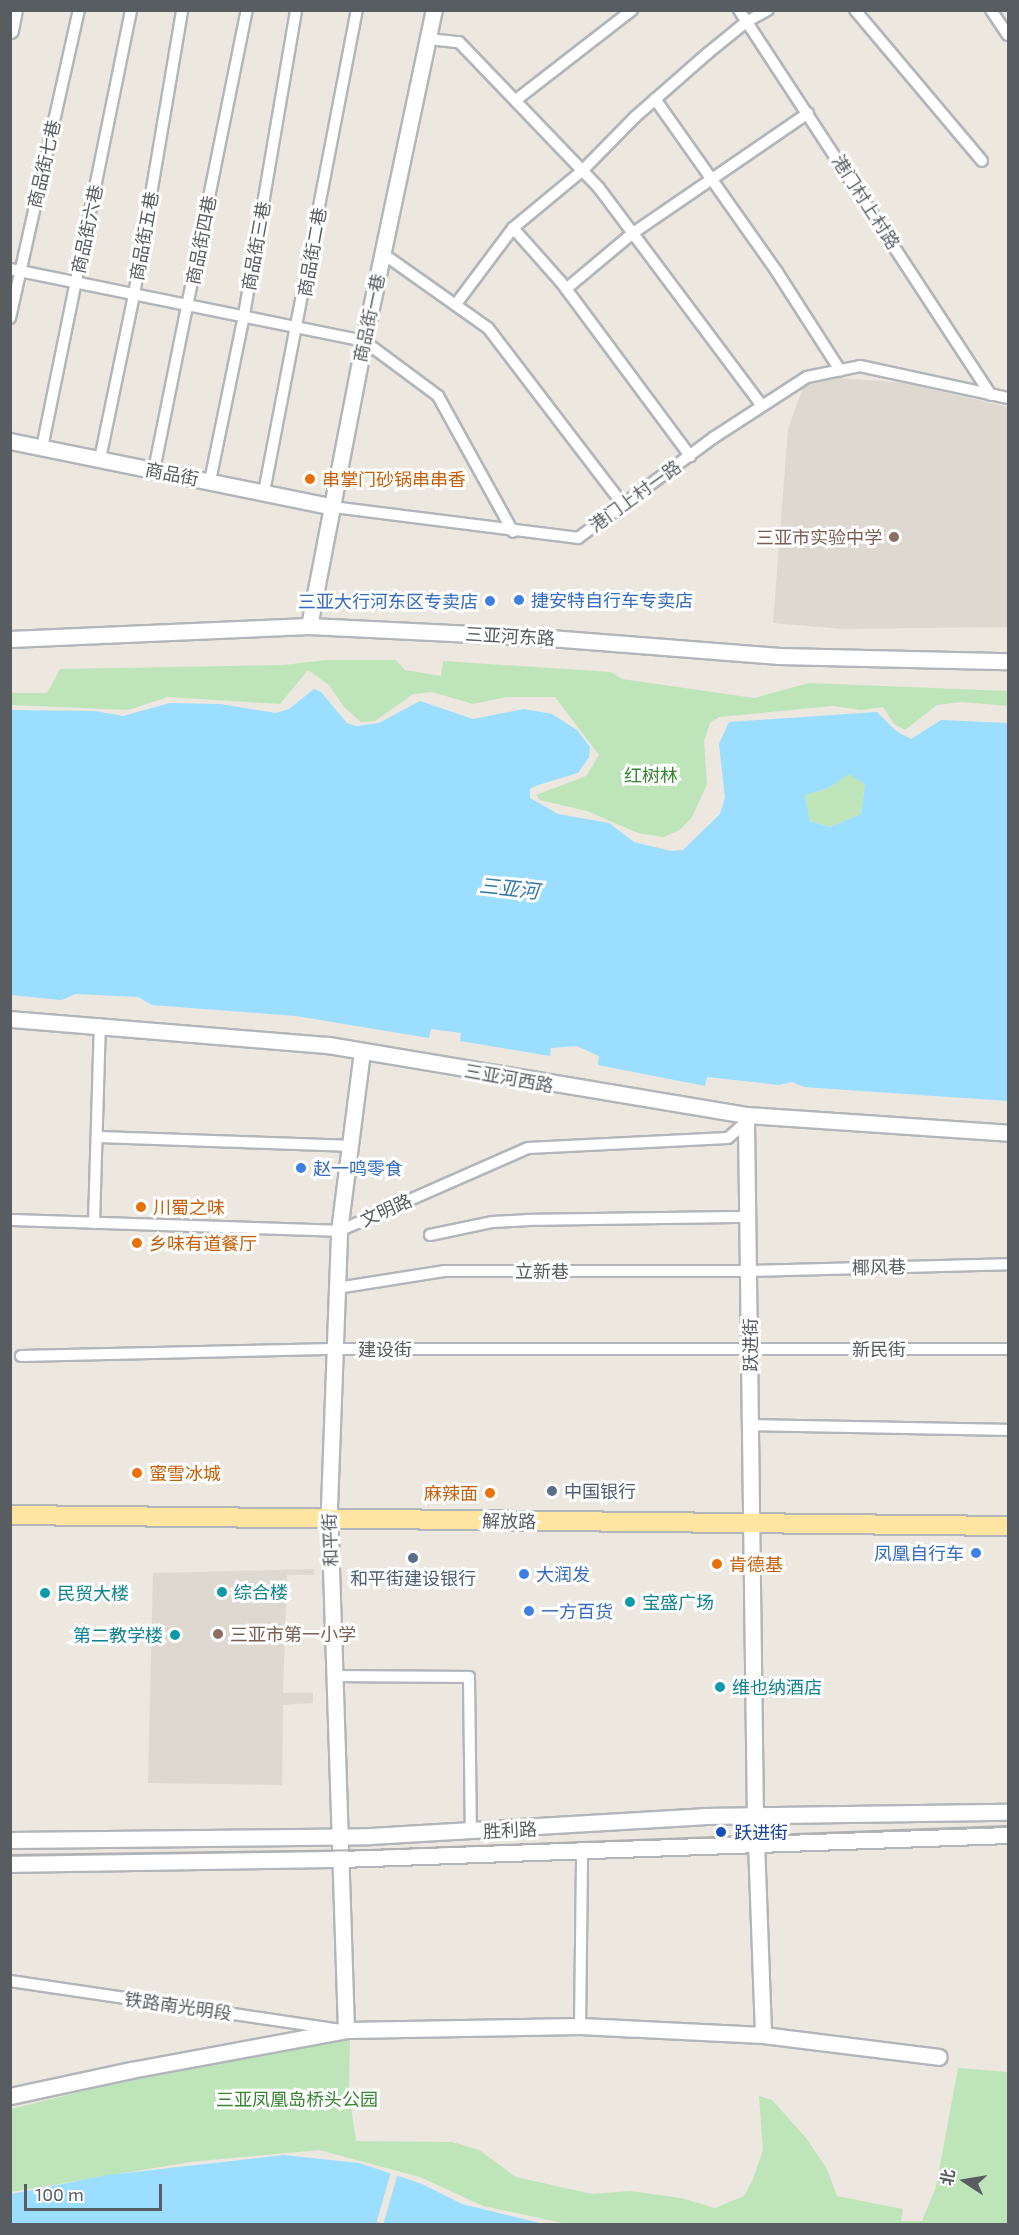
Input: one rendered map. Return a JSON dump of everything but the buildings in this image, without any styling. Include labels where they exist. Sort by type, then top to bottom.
[{"type":"main road","name":"解放路","points":[[10,1503],[329,1512],[750,1517],[1008,1515]]},
{"type":"main road","name":"解放路","points":[[10,1515],[329,1512]]},
{"type":"main road","name":"解放路","points":[[750,1517],[1008,1526]]},
{"type":"street","points":[[10,30],[14,10]]},
{"type":"street","name":"商品街七巷","points":[[10,318],[15,271],[79,10]]},
{"type":"street","name":"商品街六巷","points":[[42,448],[131,10]]},
{"type":"street","name":"商品街五巷","points":[[100,459],[134,295],[182,10]]},
{"type":"street","name":"商品街四巷","points":[[154,470],[247,10]]},
{"type":"street","name":"商品街三巷","points":[[210,481],[244,315],[296,10]]},
{"type":"street","name":"商品街二巷","points":[[264,492],[298,326],[357,10]]},
{"type":"street","name":"商品街一巷","points":[[309,626],[364,341],[434,10]]},
{"type":"street","points":[[516,100],[632,10]]},
{"type":"street","name":"港门村上村路","points":[[739,10],[991,395]]},
{"type":"street","points":[[456,304],[513,228],[582,171],[656,99],[746,22],[768,10]]},
{"type":"street","points":[[855,10],[982,161]]},
{"type":"street","points":[[991,10],[1008,35]]},
{"type":"street","points":[[428,39],[459,42],[582,171],[633,232],[762,406]]},
{"type":"street","points":[[656,99],[713,177],[840,370],[860,366],[1008,398]]},
{"type":"street","points":[[566,289],[633,232],[808,113]]},
{"type":"street","points":[[513,228],[566,289],[690,456]]},
{"type":"street","points":[[382,253],[488,328],[624,506]]},
{"type":"street","points":[[15,271],[244,315],[364,341],[438,396],[513,532]]},
{"type":"street","name":"港门上村一路","points":[[333,507],[513,532],[578,538],[690,456],[807,377],[840,370]]},
{"type":"street","name":"商品街","points":[[10,441],[333,507]]},
{"type":"street","name":"三亚河东路","points":[[10,639],[309,626],[537,637],[779,656],[1008,662]]},
{"type":"street","name":"三亚河西路","points":[[10,1019],[100,1029],[285,1039],[659,1111],[746,1122],[1008,1140]]},
{"type":"street","points":[[94,1223],[100,1029]]},
{"type":"street","name":"三亚河西路","points":[[10,1030],[100,1029]]},
{"type":"street","name":"三亚河西路","points":[[361,1054],[747,1115],[1008,1133]]},
{"type":"street","name":"和平街","points":[[346,2030],[329,1512],[339,1231],[361,1054]]},
{"type":"street","name":"跃进街","points":[[746,1122],[755,1815],[763,2035]]},
{"type":"street","name":"文明路","points":[[10,1220],[339,1231],[528,1148],[728,1138],[746,1122]]},
{"type":"street","points":[[97,1137],[350,1146]]},
{"type":"street","points":[[430,1235],[492,1222],[526,1220],[748,1217]]},
{"type":"street","name":"椰风巷","points":[[749,1270],[1008,1264]]},
{"type":"street","name":"立新巷","points":[[337,1288],[444,1271],[749,1270]]},
{"type":"street","name":"建设街","points":[[21,1356],[335,1348],[750,1348]]},
{"type":"street","name":"新民街","points":[[750,1348],[1008,1349]]},
{"type":"street","points":[[750,1425],[1008,1430]]},
{"type":"street","points":[[335,1676],[469,1677],[471,1831]]},
{"type":"street","name":"胜利路","points":[[10,1839],[341,1836],[755,1815],[1008,1812]]},
{"type":"street","name":"胜利路","points":[[10,1864],[341,1859],[1008,1836]]},
{"type":"street","points":[[580,2026],[582,1851]]},
{"type":"street","name":"铁路南光明段","points":[[10,1982],[346,2030]]},
{"type":"street","points":[[10,2096],[346,2030],[580,2026],[763,2035],[939,2057]]},
{"type":"shaded area","name":"三亚市实验中学","points":[[829,377],[904,383],[1008,407],[1008,627],[844,629],[773,623],[788,429],[804,384]]},
{"type":"shaded area","name":"三亚市第一小学","points":[[314,1569],[314,1575],[287,1575],[283,1693],[313,1693],[313,1703],[283,1705],[282,1785],[148,1783],[153,1573]]},
{"type":"green space","name":"红树林","points":[[326,660],[396,660],[405,670],[441,676],[443,661],[611,672],[622,679],[754,698],[809,683],[1008,691],[1008,706],[962,702],[937,705],[905,730],[894,724],[883,707],[861,710],[833,706],[719,717],[710,723],[704,741],[707,784],[692,817],[680,830],[663,837],[638,833],[587,811],[540,800],[536,795],[586,776],[599,755],[555,697],[506,697],[473,704],[432,692],[413,694],[375,721],[361,722],[343,706],[329,685],[308,670],[280,704],[167,697],[129,710],[11,705],[11,693],[47,693],[60,669],[284,665]]},
{"type":"green space","points":[[849,773],[865,784],[861,814],[830,827],[810,821],[805,795],[828,788]]},
{"type":"green space","name":"三亚凤凰岛桥头公园","points":[[327,2040],[350,2040],[349,2093],[356,2141],[452,2142],[479,2150],[516,2177],[592,2194],[630,2191],[681,2198],[715,2208],[744,2196],[753,2179],[763,2150],[759,2096],[772,2100],[807,2139],[827,2169],[837,2196],[903,2209],[901,2221],[922,2221],[936,2187],[958,2068],[1008,2072],[1008,2224],[567,2224],[483,2206],[420,2177],[319,2150],[190,2162],[11,2192],[11,2109],[173,2069]]},
{"type":"water","name":"三亚河","points":[[314,689],[321,692],[347,723],[356,726],[379,723],[420,701],[473,719],[524,709],[552,714],[577,730],[590,747],[589,757],[578,773],[530,789],[530,798],[558,814],[609,823],[634,842],[671,851],[683,850],[720,814],[725,798],[719,744],[729,722],[877,712],[896,731],[911,739],[941,720],[1008,723],[1008,1101],[804,1087],[792,1082],[779,1085],[707,1077],[705,1086],[598,1065],[599,1056],[577,1046],[551,1048],[550,1056],[460,1041],[461,1033],[431,1029],[429,1038],[296,1016],[152,1005],[138,997],[76,994],[61,1000],[11,995],[11,710],[95,711],[123,716],[170,703],[220,704],[276,713],[289,709]],"holes":[[[849,774],[865,784],[861,814],[830,827],[810,821],[805,795],[828,788]]]},
{"type":"water","points":[[284,2155],[359,2163],[422,2184],[462,2204],[544,2224],[11,2224],[11,2194],[108,2175]]},
{"type":"pier","points":[[391,2172],[398,2174],[383,2224],[377,2222]]},
{"type":"tram line","points":[[10,1855],[371,1850],[1008,1826]]},
{"type":"place","name":"串掌门砂锅串串香","points":[[310,479]]},
{"type":"place","name":"三亚市实验中学","points":[[894,537]]},
{"type":"place","name":"捷安特自行车专卖店","points":[[519,600]]},
{"type":"place","name":"三亚大行河东区专卖店","points":[[490,601]]},
{"type":"place","name":"赵一鸣零食","points":[[301,1168]]},
{"type":"place","name":"川蜀之味","points":[[141,1207]]},
{"type":"place","name":"乡味有道餐厅","points":[[137,1243]]},
{"type":"place","name":"蜜雪冰城","points":[[137,1473]]},
{"type":"place","name":"中国银行","points":[[552,1491]]},
{"type":"place","name":"麻辣面","points":[[490,1493]]},
{"type":"place","name":"凤凰自行车","points":[[976,1553]]},
{"type":"place","name":"和平街建设银行","points":[[413,1558]]},
{"type":"place","name":"肯德基","points":[[717,1564]]},
{"type":"place","name":"大润发","points":[[524,1574]]},
{"type":"place","name":"综合楼","points":[[222,1592]]},
{"type":"place","name":"民贸大楼","points":[[45,1593]]},
{"type":"place","name":"宝盛广场","points":[[630,1602]]},
{"type":"place","name":"一方百货","points":[[529,1611]]},
{"type":"place","name":"三亚市第一小学","points":[[218,1634]]},
{"type":"place","name":"第二教学楼","points":[[175,1635]]},
{"type":"place","name":"维也纳酒店","points":[[720,1687]]},
{"type":"place","name":"跃进街","points":[[721,1832]]}]
